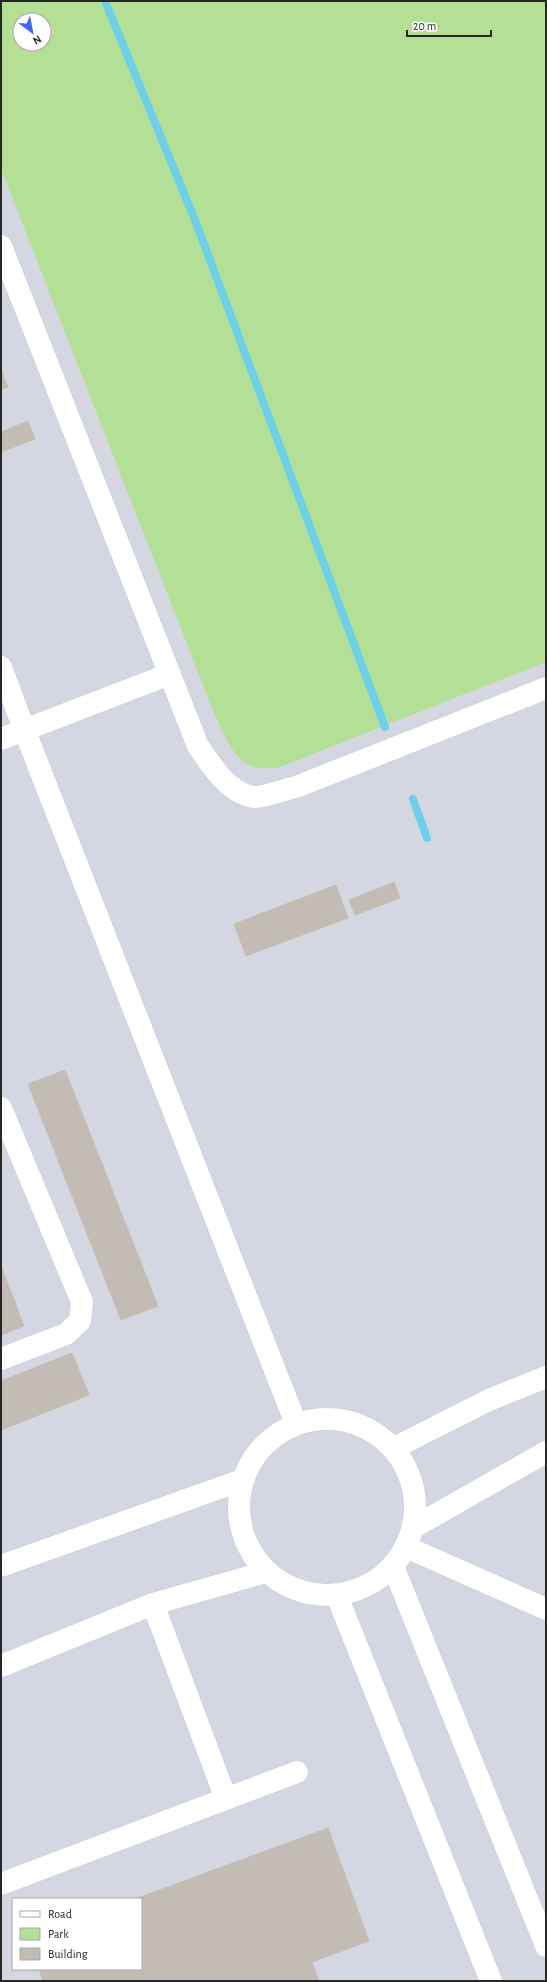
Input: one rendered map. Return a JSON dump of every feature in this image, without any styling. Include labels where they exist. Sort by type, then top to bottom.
[{"type":"street","points":[[1,246],[198,746],[210,765],[226,782],[239,792],[255,797],[296,787],[546,688]]},
{"type":"street","points":[[1,666],[24,729],[296,1424]]},
{"type":"street","points":[[1,739],[170,674]]},
{"type":"street","points":[[1,1108],[82,1302],[80,1321],[66,1334],[1,1360]]},
{"type":"street","points":[[394,1448],[489,1400],[546,1377]]},
{"type":"street","points":[[322,1418],[349,1421],[373,1431],[394,1448],[409,1472],[416,1499],[414,1527],[406,1547],[393,1566],[375,1581],[355,1592],[338,1596],[308,1594],[285,1586],[266,1572],[250,1553],[240,1528],[238,1505],[242,1480],[254,1457],[272,1437],[296,1424],[322,1418]]},
{"type":"street","points":[[414,1527],[546,1452]]},
{"type":"street","points":[[1,1566],[242,1480]]},
{"type":"street","points":[[406,1547],[546,1609]]},
{"type":"street","points":[[393,1566],[546,1946]]},
{"type":"street","points":[[1,1666],[153,1604],[266,1572]]},
{"type":"street","points":[[338,1596],[491,1981]]},
{"type":"street","points":[[153,1604],[226,1800]]},
{"type":"street","points":[[1,1884],[297,1772]]},
{"type":"shaded area","points":[[1,1],[546,1],[546,1981],[1,1981]]},
{"type":"green space","points":[[1,1],[546,1],[546,662],[277,768],[258,768],[250,766],[242,761],[230,746],[214,713],[1,169]]},
{"type":"building","points":[[1,370],[8,387],[1,390]]},
{"type":"building","points":[[28,421],[35,439],[1,452],[1,432]]},
{"type":"building","points":[[394,882],[400,898],[355,915],[349,900]]},
{"type":"building","points":[[336,885],[348,918],[246,956],[234,924]]},
{"type":"building","points":[[65,1070],[158,1306],[121,1320],[28,1084]]},
{"type":"building","points":[[1,1266],[24,1326],[1,1335]]},
{"type":"building","points":[[72,1353],[89,1395],[1,1430],[1,1381]]},
{"type":"building","points":[[328,1828],[369,1941],[312,1962],[319,1981],[43,1981],[39,1970],[142,1970],[142,1898],[138,1898]]},
{"type":"waterway","points":[[105,1],[195,220],[385,727]]},
{"type":"waterway","points":[[413,799],[427,838]]}]
